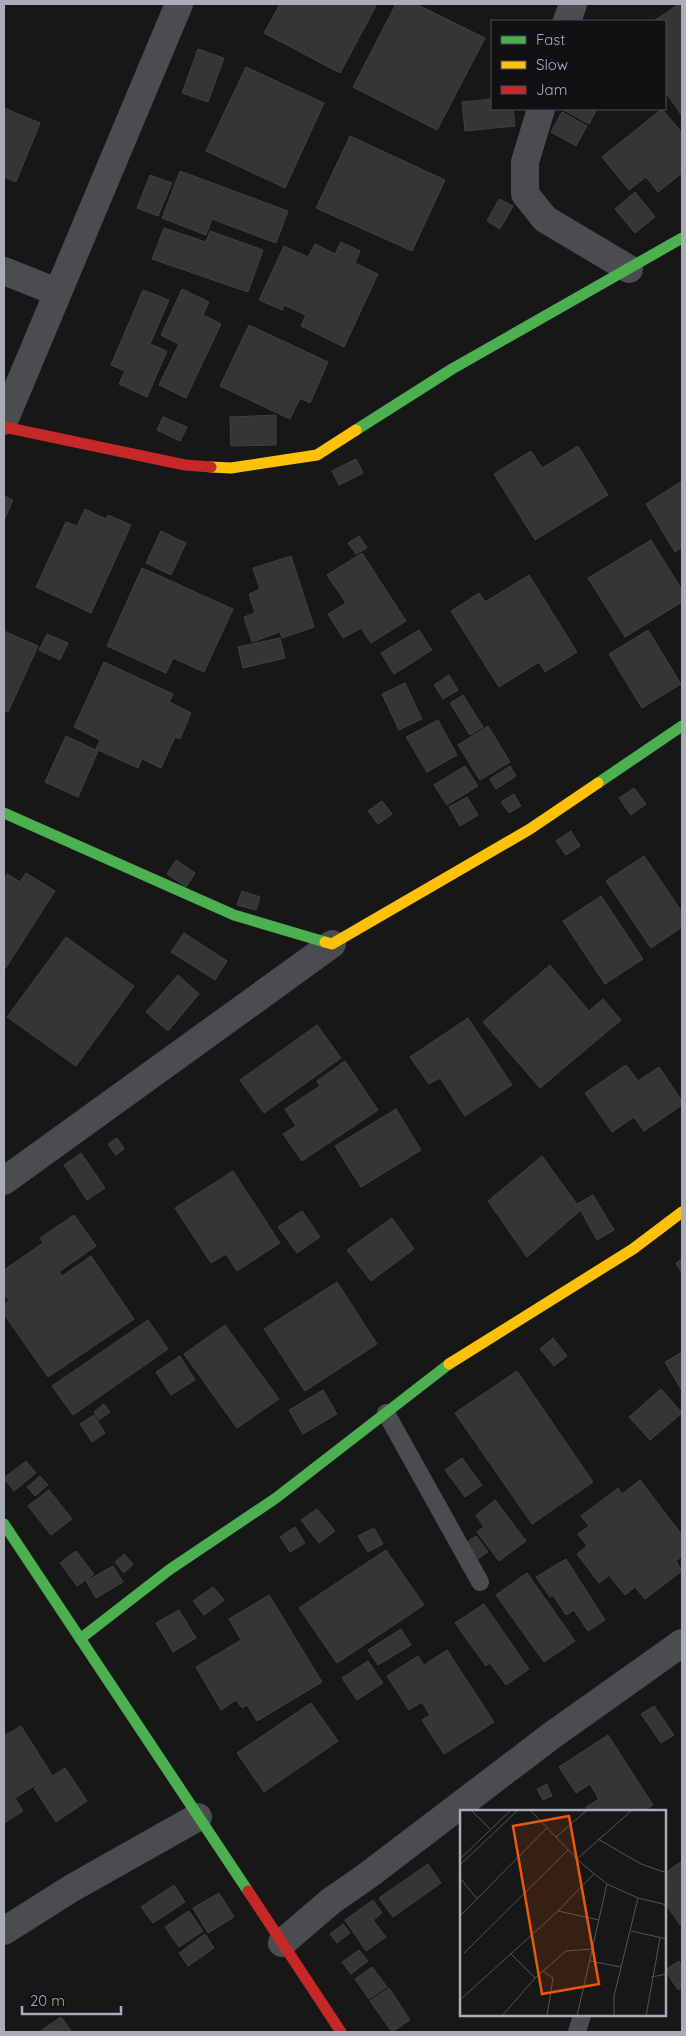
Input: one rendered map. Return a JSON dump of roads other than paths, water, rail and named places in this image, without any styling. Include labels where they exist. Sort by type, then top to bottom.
[{"type":"street","points":[[4,422],[179,4]]},
{"type":"street","points":[[567,20],[573,4]]},
{"type":"street","points":[[541,110],[526,162],[525,194],[545,219],[629,270]]},
{"type":"street","points":[[4,427],[185,465],[231,468],[317,455],[452,369],[629,270],[682,238]]},
{"type":"street","points":[[4,271],[58,292]]},
{"type":"street","points":[[4,1181],[332,944],[530,829],[682,726]]},
{"type":"street","points":[[4,813],[234,915],[332,944]]},
{"type":"street","points":[[80,1639],[169,1570],[276,1498],[457,1358],[633,1249],[682,1212]]},
{"type":"street","points":[[4,1524],[341,2032]]},
{"type":"street","points":[[282,1944],[331,1901],[367,1876],[550,1736],[682,1643]]},
{"type":"street","points":[[4,1931],[72,1888],[198,1816]]},
{"type":"lane","points":[[386,1413],[480,1582]]},
{"type":"lane","points":[[578,2032],[582,2016]]}]
